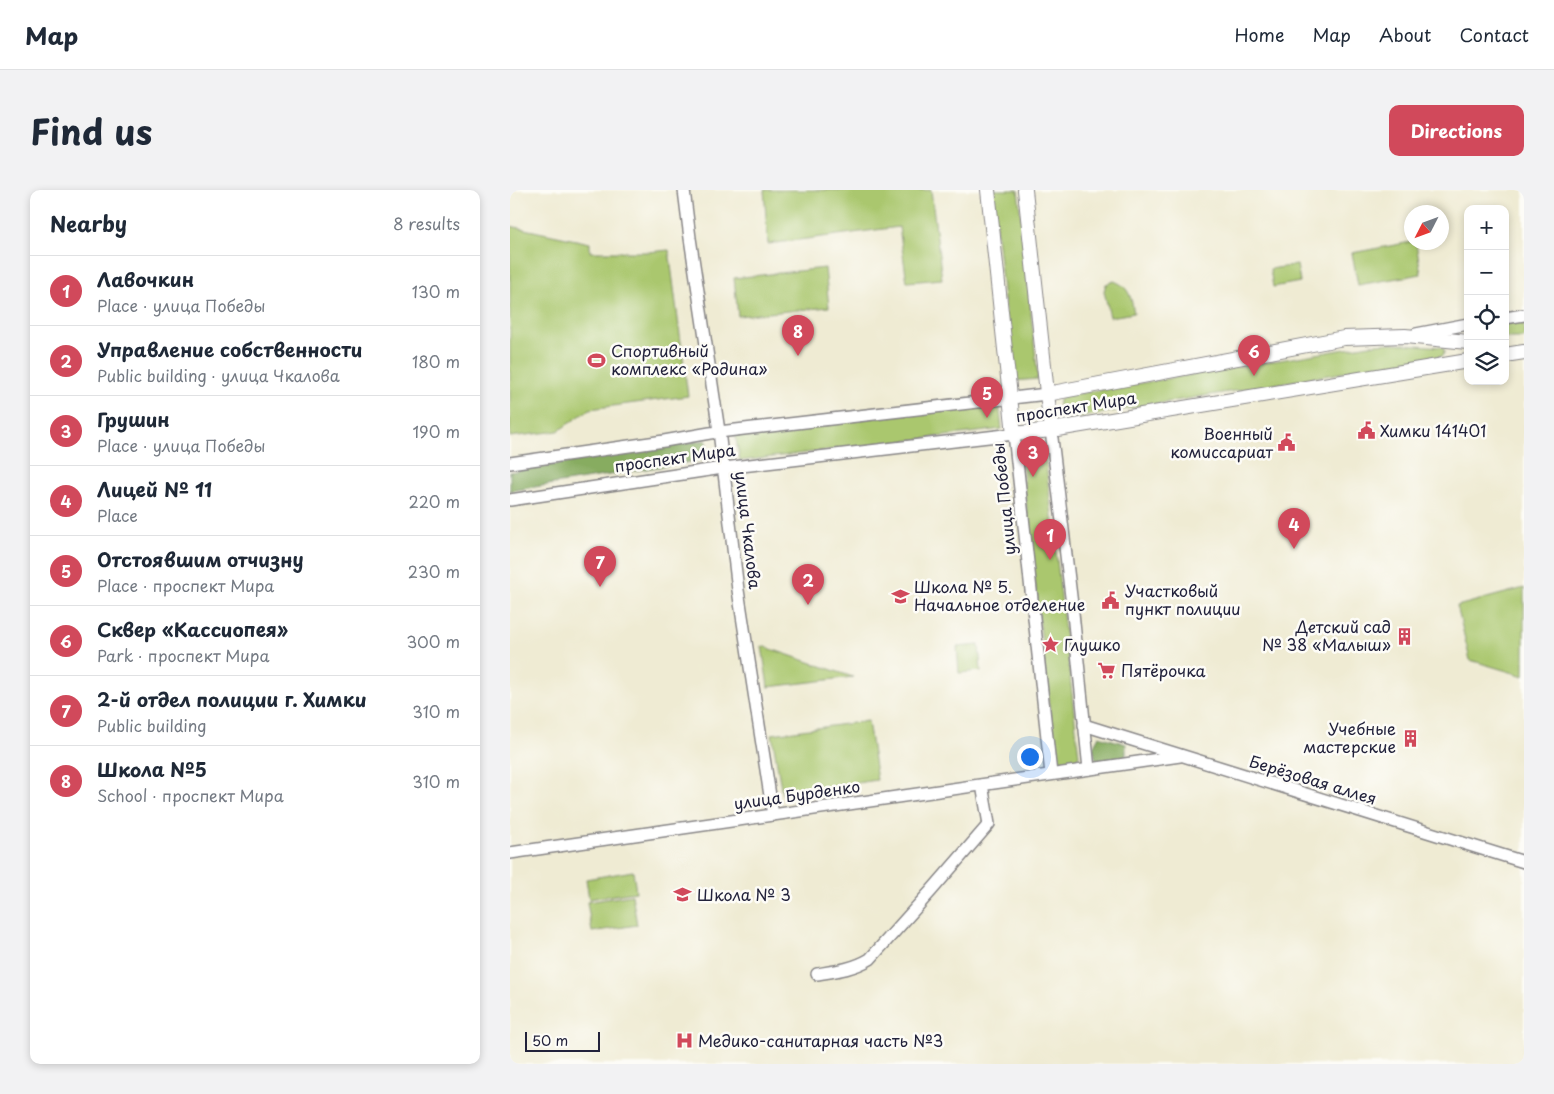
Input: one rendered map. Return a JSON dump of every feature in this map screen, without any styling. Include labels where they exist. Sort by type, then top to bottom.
[{"type":"main road","name":"улица Победы","points":[[988,190],[1014,434]]},
{"type":"main road","points":[[1025,190],[1051,430]]},
{"type":"main road","name":"проспект Мира","points":[[1047,394],[1344,338],[1405,336],[1464,342]]},
{"type":"main road","name":"проспект Мира","points":[[1014,434],[1051,430],[1464,362]]},
{"type":"street","name":"улица Чкалова","points":[[684,190],[724,468],[738,590],[773,815]]},
{"type":"street","points":[[1509,317],[1524,315]]},
{"type":"street","points":[[1405,336],[1464,325]]},
{"type":"street","name":"проспект Мира","points":[[510,463],[719,432],[1047,394]]},
{"type":"street","points":[[1051,430],[1089,769]]},
{"type":"street","name":"проспект Мира","points":[[510,500],[724,468],[1014,434]]},
{"type":"street","name":"улица Победы","points":[[1014,434],[1051,774]]},
{"type":"street","points":[[1084,726],[1180,756]]},
{"type":"street","name":"Берёзовая аллея","points":[[1089,769],[1180,756],[1524,862]]},
{"type":"street","name":"улица Бурденко","points":[[510,853],[1089,769]]},
{"type":"street","points":[[817,974],[850,969],[870,959],[931,891],[989,824],[982,785]]},
{"type":"green space","points":[[764,190],[931,190],[942,279],[907,282],[899,227],[768,244]]},
{"type":"green space","points":[[992,190],[1018,190],[1038,379],[1013,381]]},
{"type":"green space","name":"Спортивный комплекс «Родина»","points":[[510,226],[590,243],[590,252],[669,250],[688,396],[590,409],[558,431],[510,437]]},
{"type":"green space","points":[[1404,243],[1404,250],[1417,250],[1421,274],[1358,285],[1352,253]]},
{"type":"green space","points":[[1297,265],[1300,282],[1273,287],[1270,269]]},
{"type":"green space","points":[[825,268],[829,307],[738,316],[734,278]]},
{"type":"green space","points":[[1114,281],[1127,290],[1134,313],[1110,317],[1104,291],[1106,284]]},
{"type":"green space","points":[[1524,320],[1524,338],[1509,338],[1509,322]]},
{"type":"green space","points":[[1392,343],[1441,347],[1444,349],[1444,353],[1442,356],[1073,418],[1062,416],[1059,408],[1059,400],[1064,396],[1376,344]]},
{"type":"green space","points":[[999,403],[1002,429],[740,461],[735,434]]},
{"type":"green space","points":[[706,440],[709,459],[510,491],[510,472]]},
{"type":"green space","points":[[1045,454],[1079,756],[1075,761],[1062,763],[1055,759],[1021,457]]},
{"type":"green space","points":[[1524,588],[1524,676],[1470,660],[1457,606]]},
{"type":"green space","points":[[979,645],[981,671],[959,673],[957,647]]},
{"type":"green space","points":[[762,646],[853,677],[768,687]]},
{"type":"green space","points":[[868,721],[877,780],[782,794],[772,734]]},
{"type":"green space","points":[[1099,736],[1126,744],[1126,756],[1108,764],[1096,761],[1093,747]]},
{"type":"green space","points":[[633,871],[636,892],[589,899],[586,879]]},
{"type":"green space","points":[[632,895],[637,925],[592,932],[587,902]]},
{"type":"place","name":"Школа №5","points":[[798,356]]},
{"type":"place","name":"Спортивный комплекс «Родина»","points":[[597,360]]},
{"type":"place","name":"Сквер «Кассиопея»","points":[[1254,376]]},
{"type":"place","name":"Отстоявшим отчизну","points":[[987,418]]},
{"type":"place","name":"Химки 141401","points":[[1366,431]]},
{"type":"place","name":"Военный комиссариат","points":[[1287,443]]},
{"type":"place","name":"Грушин","points":[[1033,477]]},
{"type":"place","name":"Лицей № 11","points":[[1294,549]]},
{"type":"place","name":"Лавочкин","points":[[1050,560]]},
{"type":"place","name":"2-й отдел полиции г. Химки","points":[[600,587]]},
{"type":"place","name":"Школа № 5. Начальное отделение","points":[[900,596]]},
{"type":"place","name":"Участковый пункт полиции","points":[[1111,600]]},
{"type":"place","name":"Управление собственности","points":[[808,605]]},
{"type":"place","name":"Детский сад № 38 «Малыш»","points":[[1405,636]]},
{"type":"place","name":"Глушко","points":[[1050,645]]},
{"type":"place","name":"Пятёрочка","points":[[1107,671]]},
{"type":"place","name":"Учебные мастерские","points":[[1410,738]]},
{"type":"place","name":"Школа № 3","points":[[683,895]]},
{"type":"place","name":"Медико-санитарная часть №3","points":[[684,1041]]}]
